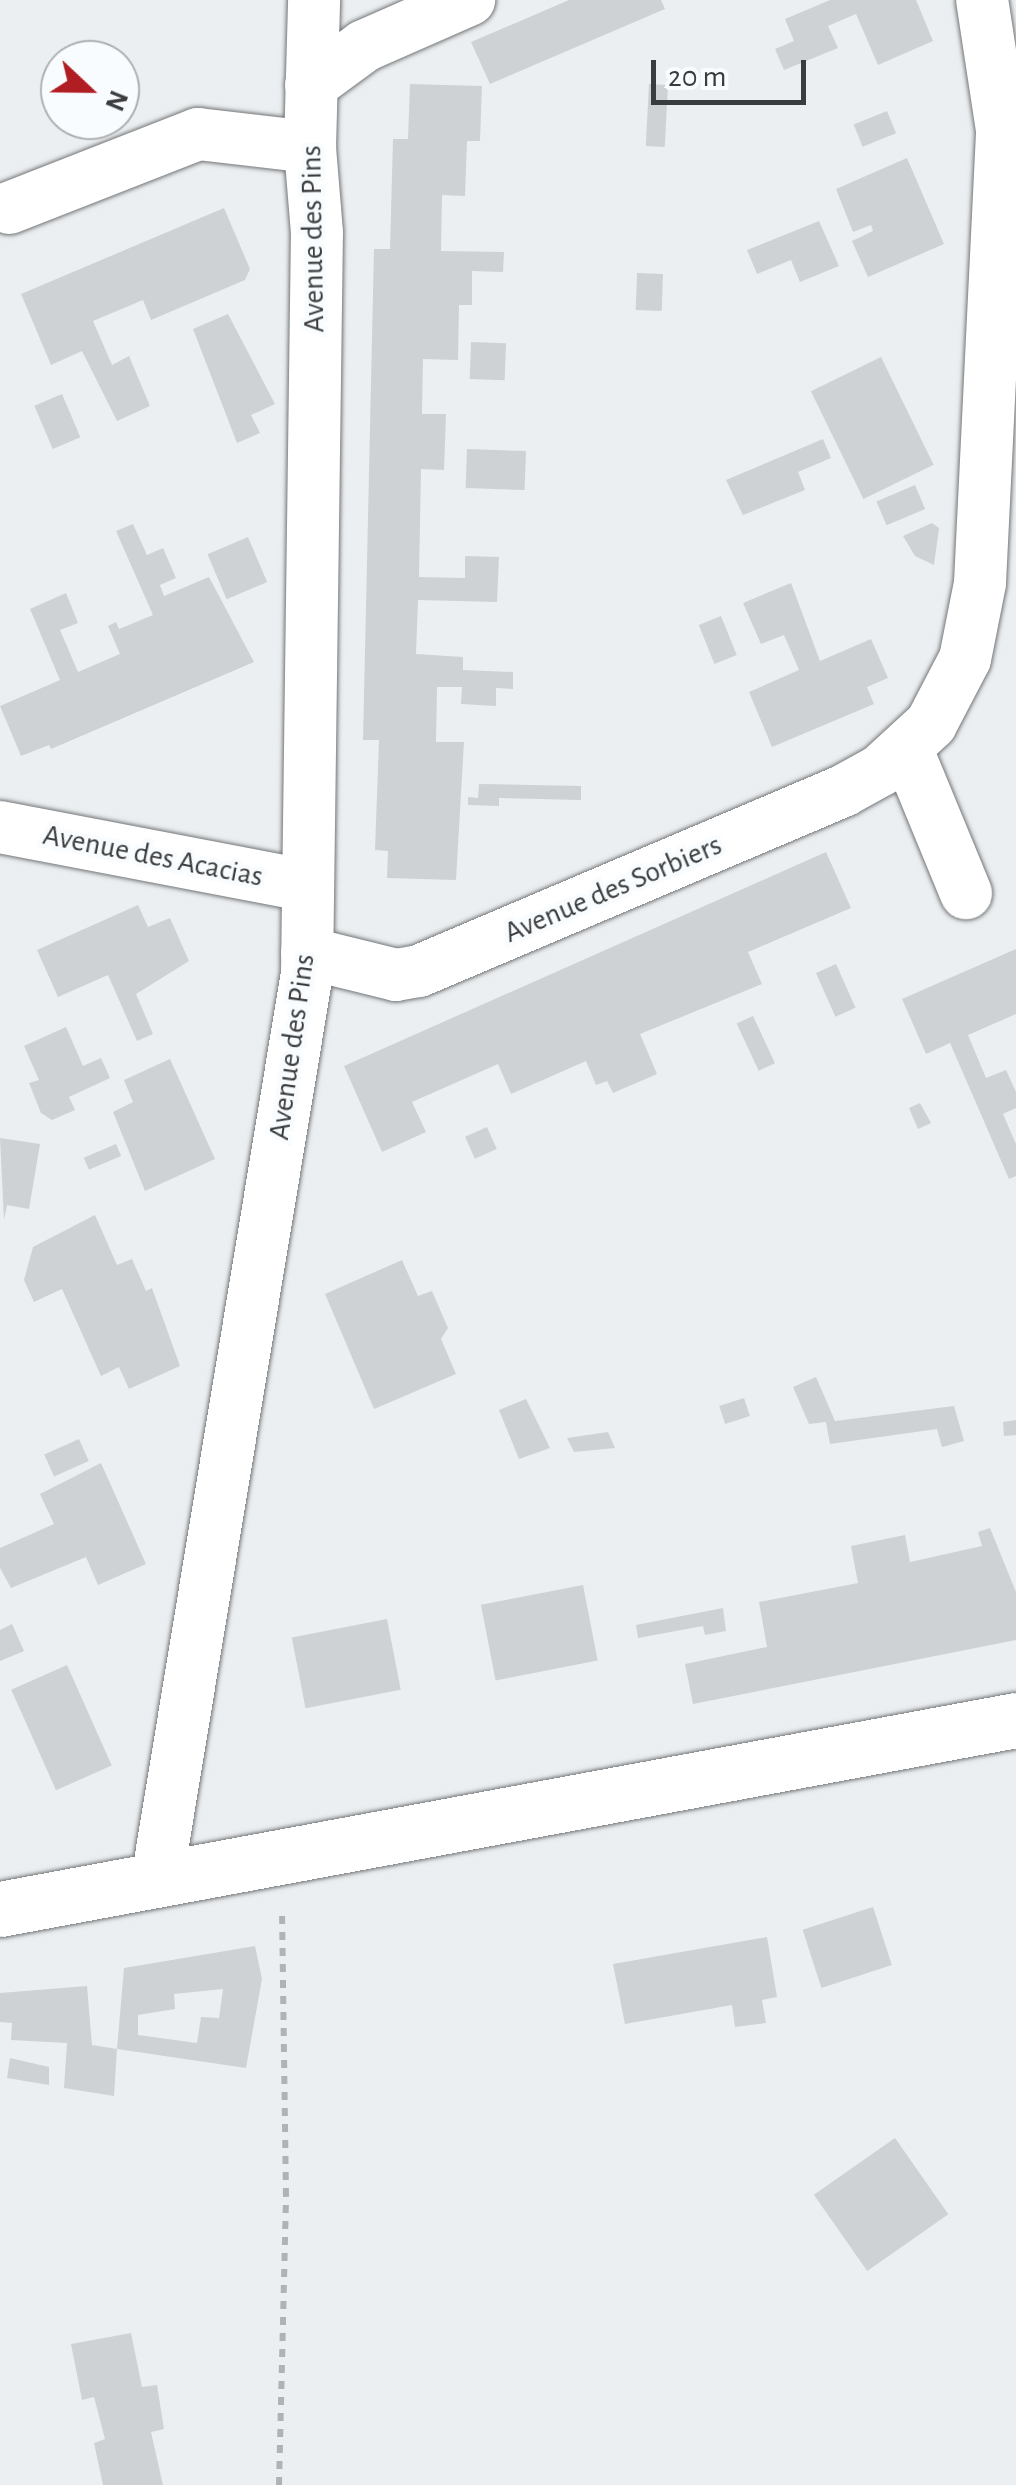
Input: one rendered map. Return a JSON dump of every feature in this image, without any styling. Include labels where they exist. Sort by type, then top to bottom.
[{"type":"street","name":"Avenue des Pins","points":[[157,1880],[307,953],[305,885],[318,233],[310,147],[314,0]]},
{"type":"street","name":"Avenue des Sorbiers","points":[[307,953],[396,974],[419,971],[842,791],[906,750],[951,696],[980,583],[1002,130],[982,0]]},
{"type":"street","points":[[310,85],[364,46],[434,5]]},
{"type":"street","points":[[10,208],[198,134],[310,147]]},
{"type":"street","points":[[906,750],[966,893]]},
{"type":"street","name":"Avenue des Acacias","points":[[0,827],[305,885]]},
{"type":"street","points":[[0,1909],[1016,1720]]},
{"type":"path","points":[[279,2485],[286,2196],[282,1858]]},
{"type":"building","points":[[569,0],[661,0],[665,9],[490,84],[471,42]]},
{"type":"building","points":[[830,0],[916,0],[933,41],[878,65],[856,14],[828,26],[838,48],[784,70],[775,49],[794,41],[785,19]]},
{"type":"building","points":[[410,84],[482,86],[480,141],[467,141],[465,196],[442,195],[441,251],[504,252],[503,272],[472,271],[472,305],[459,305],[458,360],[423,359],[422,414],[446,414],[444,470],[421,469],[419,577],[465,578],[465,556],[499,557],[497,602],[418,600],[416,654],[463,657],[463,670],[513,672],[513,689],[496,688],[496,706],[461,704],[462,687],[437,687],[436,742],[464,742],[456,880],[387,878],[388,851],[375,850],[379,740],[363,740],[374,249],[390,249],[393,139],[408,139]]},
{"type":"building","points":[[649,84],[668,85],[665,147],[646,146]]},
{"type":"building","points":[[887,111],[896,133],[863,147],[854,124]]},
{"type":"building","points":[[907,158],[944,244],[868,277],[852,241],[873,231],[871,225],[853,232],[836,189]]},
{"type":"building","points":[[224,208],[250,269],[245,280],[151,320],[143,300],[93,321],[112,365],[129,356],[150,406],[117,421],[82,351],[51,365],[21,294]]},
{"type":"building","points":[[819,221],[839,266],[800,282],[791,260],[757,274],[747,250]]},
{"type":"building","points":[[637,273],[663,274],[662,311],[636,310]]},
{"type":"building","points":[[228,314],[275,404],[251,415],[260,433],[237,443],[193,329]]},
{"type":"building","points":[[471,342],[506,343],[505,380],[470,379]]},
{"type":"building","points":[[881,357],[934,465],[863,499],[811,391]]},
{"type":"building","points":[[62,394],[80,437],[53,449],[34,406]]},
{"type":"building","points":[[823,439],[831,458],[798,472],[805,490],[743,515],[726,480]]},
{"type":"building","points":[[467,449],[526,451],[525,490],[466,488]]},
{"type":"building","points":[[915,485],[925,509],[886,525],[876,501]]},
{"type":"building","points":[[932,523],[939,528],[934,565],[915,556],[903,536]]},
{"type":"building","points":[[133,524],[147,555],[163,548],[176,578],[160,585],[164,596],[209,577],[254,662],[51,749],[49,745],[21,756],[0,706],[60,680],[30,609],[66,593],[78,623],[60,630],[78,672],[120,654],[108,626],[116,622],[119,629],[153,615],[116,531]]},
{"type":"building","points":[[248,537],[267,582],[227,599],[207,554]]},
{"type":"building","points":[[791,583],[820,661],[871,639],[888,678],[867,687],[874,704],[772,747],[749,692],[799,670],[784,635],[761,644],[743,603]]},
{"type":"building","points":[[721,616],[737,655],[714,664],[699,625]]},
{"type":"building","points":[[479,784],[581,786],[581,800],[499,798],[499,806],[468,805],[468,797],[478,798]]},
{"type":"building","points":[[826,852],[851,908],[748,952],[762,984],[640,1034],[657,1074],[613,1093],[607,1081],[596,1085],[586,1061],[511,1094],[498,1064],[412,1102],[426,1132],[382,1152],[344,1066]]},
{"type":"building","points":[[138,905],[148,927],[170,918],[189,961],[136,994],[153,1034],[137,1041],[108,975],[58,997],[37,950]]},
{"type":"building","points":[[1016,949],[1016,1014],[968,1035],[986,1078],[1006,1070],[1016,1092],[1016,1108],[1003,1114],[1016,1144],[1016,1176],[1009,1179],[950,1043],[926,1054],[902,999]]},
{"type":"building","points":[[836,964],[856,1008],[835,1017],[816,973]]},
{"type":"building","points":[[753,1016],[775,1063],[759,1071],[737,1024]]},
{"type":"building","points":[[66,1027],[83,1066],[101,1058],[110,1078],[69,1097],[75,1110],[52,1120],[41,1113],[29,1083],[39,1080],[24,1046]]},
{"type":"building","points":[[170,1059],[215,1159],[145,1191],[113,1112],[133,1102],[124,1080]]},
{"type":"building","points":[[920,1103],[931,1123],[918,1129],[909,1108]]},
{"type":"building","points":[[487,1127],[497,1149],[475,1159],[465,1137]]},
{"type":"building","points":[[0,1138],[40,1144],[29,1209],[7,1205],[4,1220]]},
{"type":"building","points":[[116,1144],[121,1156],[89,1170],[84,1158]]},
{"type":"building","points":[[95,1215],[117,1265],[132,1259],[146,1291],[152,1288],[180,1366],[129,1389],[119,1367],[101,1376],[62,1289],[34,1302],[24,1280],[33,1247]]},
{"type":"building","points":[[402,1260],[418,1296],[432,1291],[448,1328],[441,1339],[456,1374],[374,1409],[325,1294]]},
{"type":"building","points":[[816,1377],[835,1421],[954,1406],[964,1441],[942,1447],[937,1429],[830,1444],[826,1422],[809,1424],[793,1387]]},
{"type":"building","points":[[744,1398],[750,1416],[725,1424],[719,1406]]},
{"type":"building","points":[[526,1399],[550,1448],[519,1459],[499,1410]]},
{"type":"building","points":[[1016,1420],[1016,1435],[1004,1436],[1003,1422]]},
{"type":"building","points":[[608,1432],[615,1448],[574,1452],[567,1438]]},
{"type":"building","points":[[79,1439],[89,1461],[54,1476],[44,1454]]},
{"type":"building","points":[[101,1463],[146,1564],[98,1585],[86,1557],[11,1588],[0,1568],[0,1548],[54,1524],[40,1494]]},
{"type":"building","points":[[990,1528],[1016,1592],[1016,1640],[693,1704],[685,1664],[767,1647],[759,1602],[858,1583],[851,1546],[905,1535],[910,1562],[982,1546],[978,1532]]},
{"type":"building","points":[[583,1585],[598,1661],[496,1680],[481,1605]]},
{"type":"building","points":[[723,1608],[726,1631],[705,1635],[703,1626],[638,1638],[636,1625]]},
{"type":"building","points":[[387,1619],[401,1690],[306,1708],[292,1638]]},
{"type":"building","points":[[12,1624],[24,1651],[0,1661],[0,1630]]},
{"type":"building","points":[[67,1665],[112,1765],[56,1790],[11,1690]]},
{"type":"building","points":[[873,1907],[892,1965],[821,1988],[803,1930]]},
{"type":"building","points":[[767,1937],[777,1997],[762,2000],[766,2023],[735,2027],[732,2005],[625,2024],[613,1964]]},
{"type":"building","points":[[255,1946],[262,1979],[246,2068],[117,2049],[124,1968]],"holes":[[[223,1989],[219,2018],[201,2017],[197,2043],[138,2035],[138,2015],[175,2009],[174,1994]]]},
{"type":"building","points":[[87,1986],[92,2045],[117,2049],[114,2096],[64,2088],[67,2043],[11,2040],[12,2023],[0,2022],[0,1993]]},
{"type":"building","points":[[10,2058],[49,2067],[49,2085],[7,2078]]},
{"type":"building","points":[[895,2138],[948,2214],[867,2271],[814,2195]]},
{"type":"building","points":[[131,2333],[142,2387],[157,2385],[164,2429],[151,2432],[163,2485],[103,2485],[94,2443],[105,2439],[94,2397],[82,2400],[71,2344]]}]
